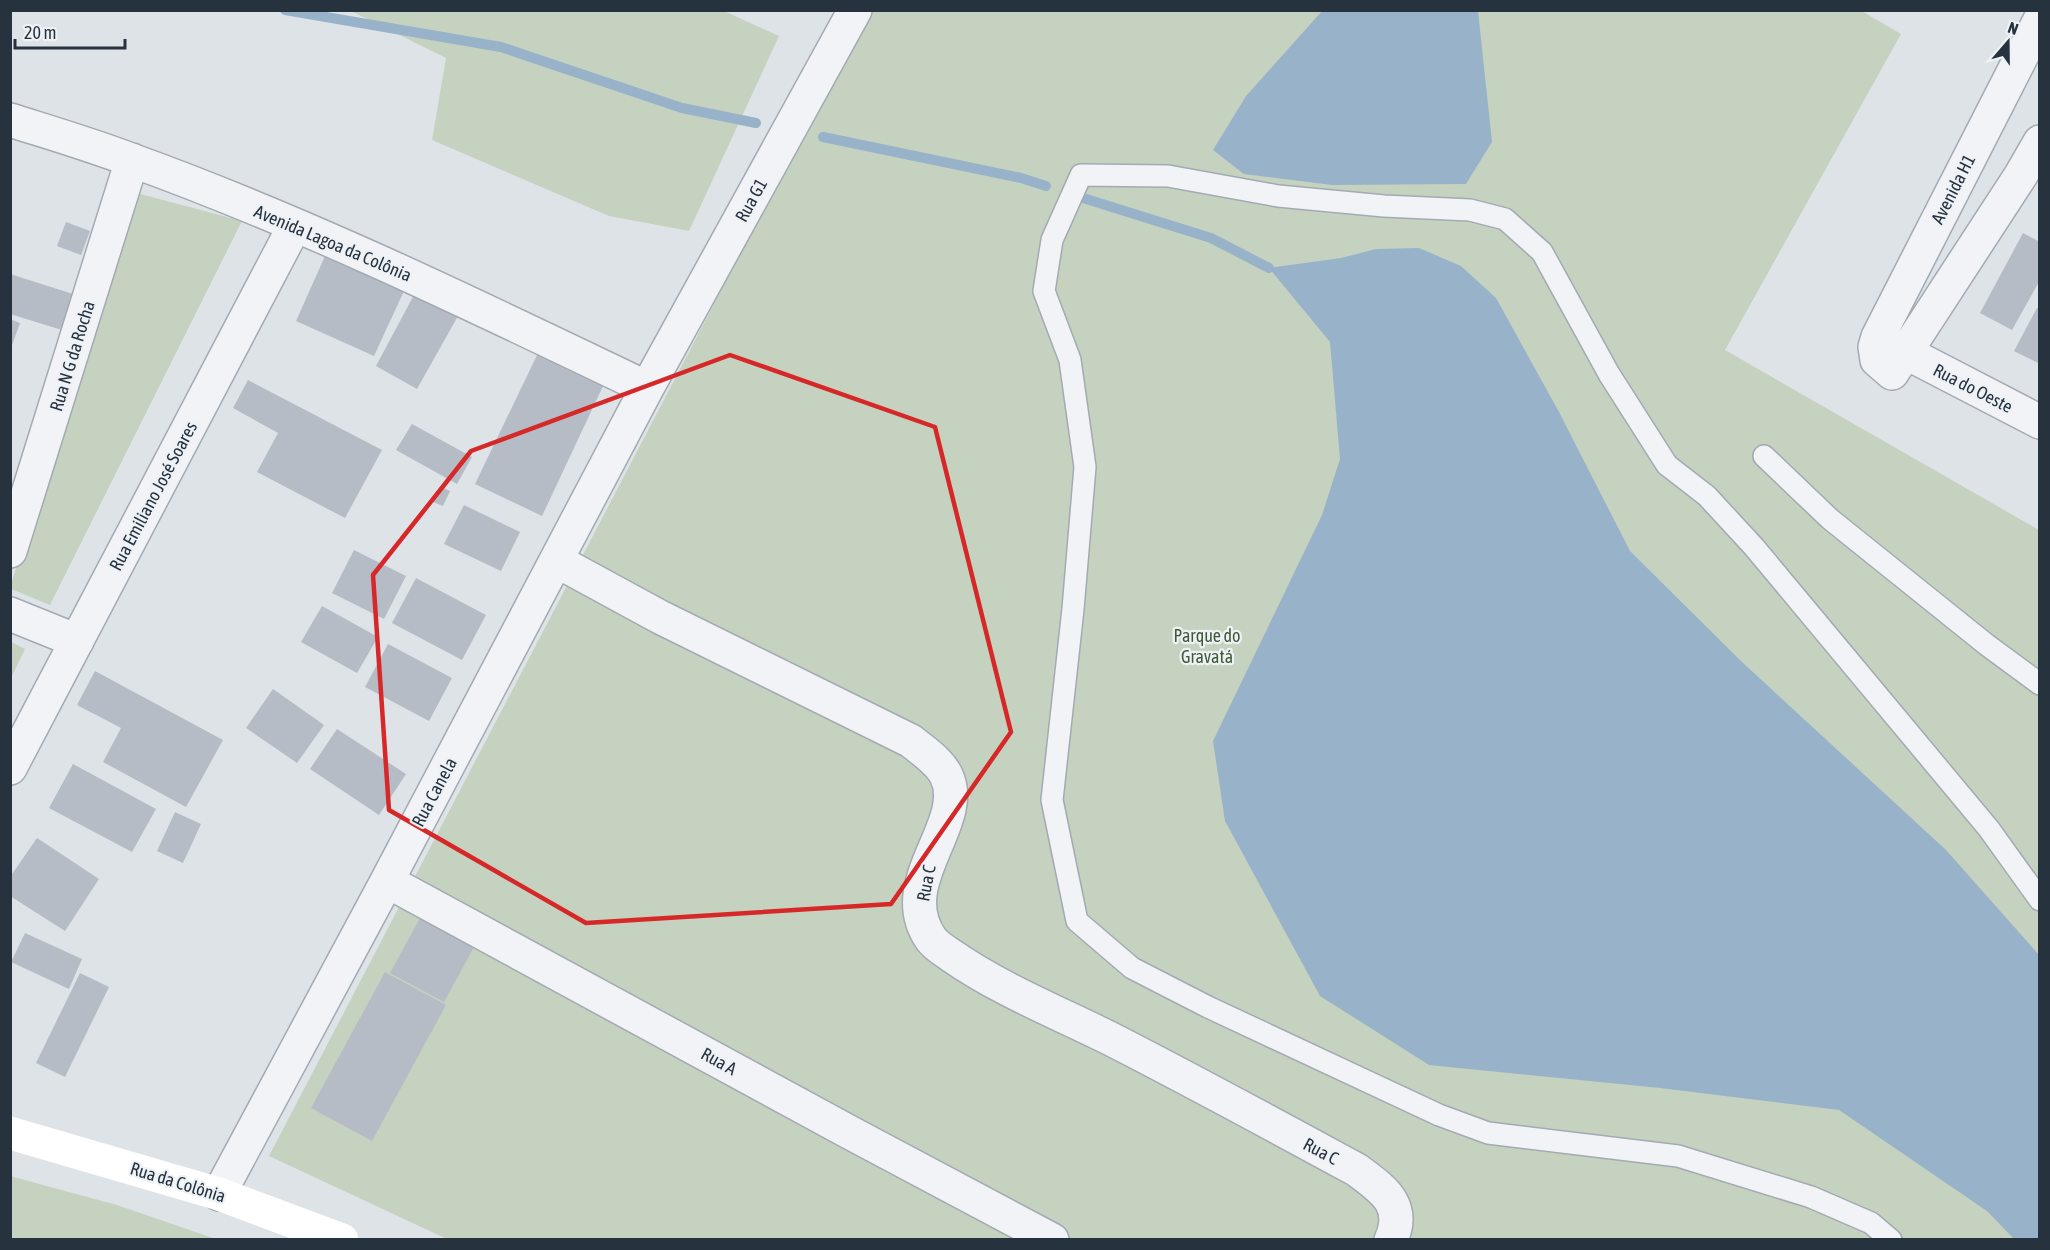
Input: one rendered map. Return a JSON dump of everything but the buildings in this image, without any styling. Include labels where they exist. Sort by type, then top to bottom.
[{"type":"main road","name":"Rua da Colônia","points":[[10,1133],[219,1194],[342,1239]]},
{"type":"street","name":"Rua G1","points":[[647,388],[855,10]]},
{"type":"street","name":"Avenida H1","points":[[1892,357],[1875,347],[1878,337],[2040,20]]},
{"type":"street","name":"Avenida Lagoa da Colônia","points":[[10,120],[132,160],[295,225],[481,308],[647,388]]},
{"type":"street","points":[[1892,357],[2021,175],[2040,141]]},
{"type":"street","name":"Rua N G da Rocha","points":[[10,551],[132,160]]},
{"type":"street","name":"Rua Emiliano José Soares","points":[[10,768],[295,225]]},
{"type":"street","name":"Rua do Oeste","points":[[1892,357],[2040,422]]},
{"type":"street","name":"Rua Canela","points":[[219,1194],[647,388]]},
{"type":"street","name":"Rua C","points":[[557,561],[660,617],[910,741],[933,758],[946,775],[950,788],[947,818],[928,863],[922,884],[920,904],[924,928],[933,942],[971,969],[1114,1040],[1357,1170],[1382,1189],[1394,1205],[1397,1216],[1395,1231],[1391,1239]]},
{"type":"street","points":[[10,614],[77,641]]},
{"type":"street","name":"Rua A","points":[[387,881],[849,1132],[1052,1239]]},
{"type":"lane","points":[[1891,1239],[1871,1223],[1811,1197],[1678,1156],[1488,1133],[1439,1115],[1208,1007],[1132,968],[1077,921],[1052,800],[1071,632],[1085,467],[1070,360],[1044,291],[1052,240],[1081,175],[1168,176],[1278,196],[1384,206],[1470,210],[1505,219],[1542,252],[1609,374],[1667,465],[1707,496],[1754,547],[1989,829],[2040,900]]},
{"type":"lane","points":[[1764,456],[1830,519],[1987,645],[2040,684]]},
{"type":"highlighted area","points":[[730,355],[935,427],[1011,732],[891,904],[586,923],[389,810],[373,575],[471,451]]},
{"type":"green space","name":"Parque do Gravatá","points":[[1860,10],[1901,34],[1725,350],[2039,530],[2039,1239],[449,1240],[269,1156],[867,11]]},
{"type":"green space","points":[[351,11],[724,11],[779,36],[689,231],[609,216],[432,140],[446,58]]},
{"type":"green space","points":[[129,191],[242,221],[50,605],[11,589],[11,585]]},
{"type":"green space","points":[[11,642],[25,649],[11,678]]},
{"type":"green space","points":[[10,1176],[117,1205],[216,1239],[11,1239]]},
{"type":"water","points":[[1322,11],[1478,11],[1492,142],[1466,184],[1332,185],[1244,174],[1213,150],[1246,96]]},
{"type":"water","points":[[1419,248],[1461,266],[1496,298],[1559,412],[1630,551],[1742,662],[1946,850],[2039,955],[2039,1239],[2014,1239],[1987,1211],[1839,1110],[1660,1088],[1429,1065],[1320,996],[1225,821],[1213,741],[1322,515],[1340,459],[1330,342],[1269,268],[1341,258],[1376,249]]},
{"type":"waterway","points":[[285,10],[501,47],[682,108],[756,123]]},
{"type":"waterway","points":[[823,137],[1021,178],[1046,186]]},
{"type":"waterway","points":[[1083,198],[1211,238],[1269,268]]}]
